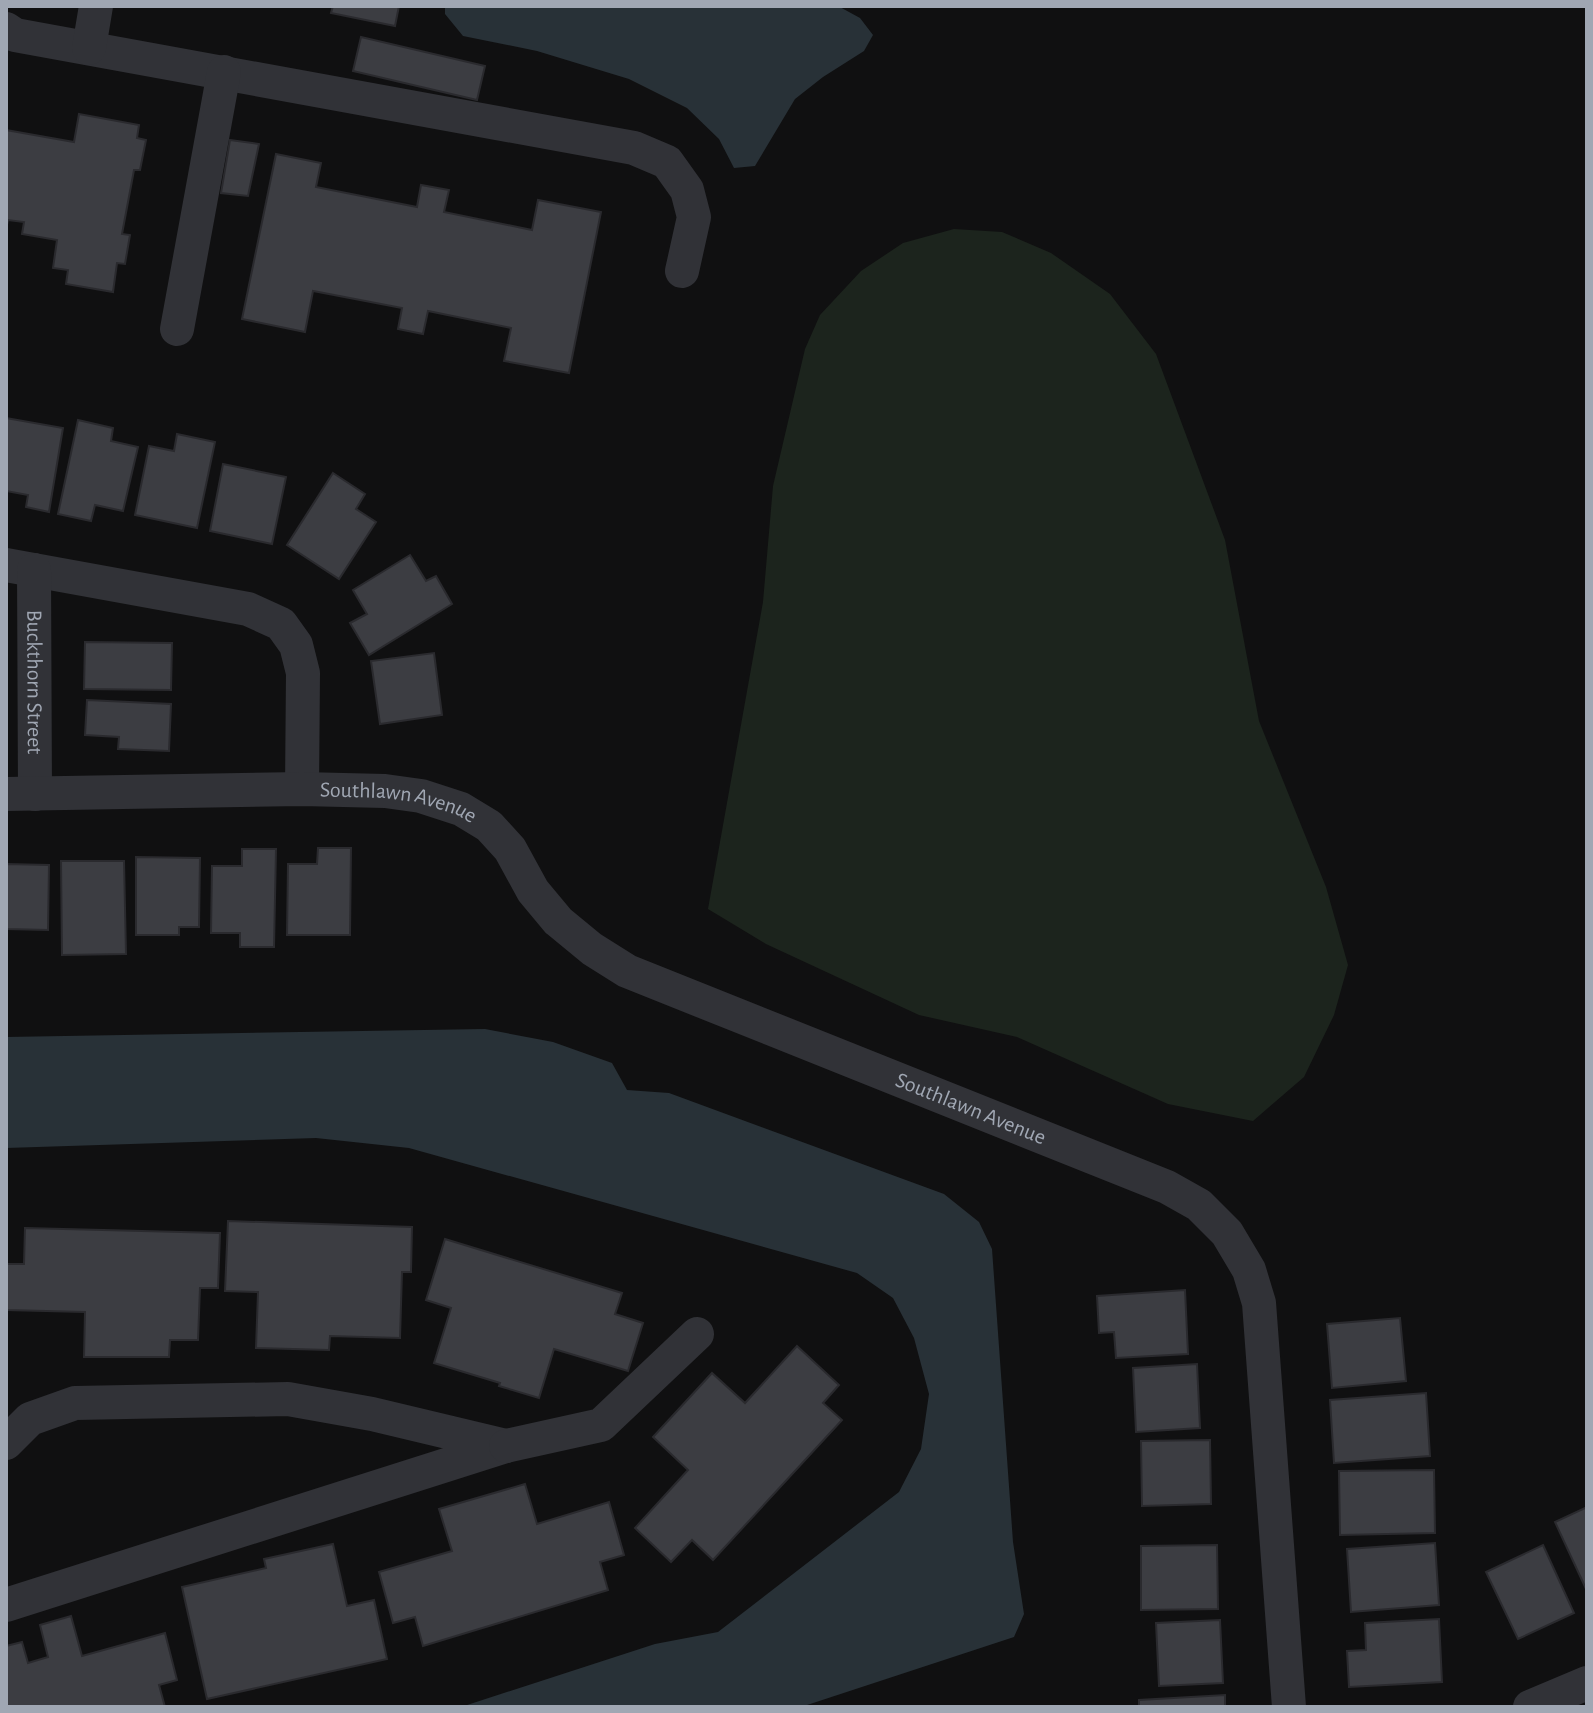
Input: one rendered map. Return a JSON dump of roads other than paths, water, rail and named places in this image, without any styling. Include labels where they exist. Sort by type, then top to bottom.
[{"type":"street","points":[[89,48],[96,6]]},
{"type":"street","points":[[6,29],[15,35],[634,148],[667,162],[687,190],[694,217],[682,271]]},
{"type":"street","points":[[177,329],[224,72]]},
{"type":"street","name":"Southlawn Avenue","points":[[20,568],[248,609],[281,624],[296,645],[303,673],[302,789]]},
{"type":"street","name":"Buckthorn Street","points":[[20,568],[20,794]]},
{"type":"street","name":"Southlawn Avenue","points":[[20,794],[302,789],[385,791],[421,796],[461,809],[489,826],[510,849],[533,891],[558,921],[592,949],[627,971],[1167,1187],[1199,1205],[1227,1233],[1249,1270],[1259,1303],[1289,1707]]},
{"type":"street","points":[[6,1605],[506,1446],[601,1425],[697,1334]]},
{"type":"street","points":[[6,1443],[30,1419],[75,1403],[288,1399],[372,1414],[506,1446]]},
{"type":"street","points":[[1530,1707],[1587,1683]]}]
